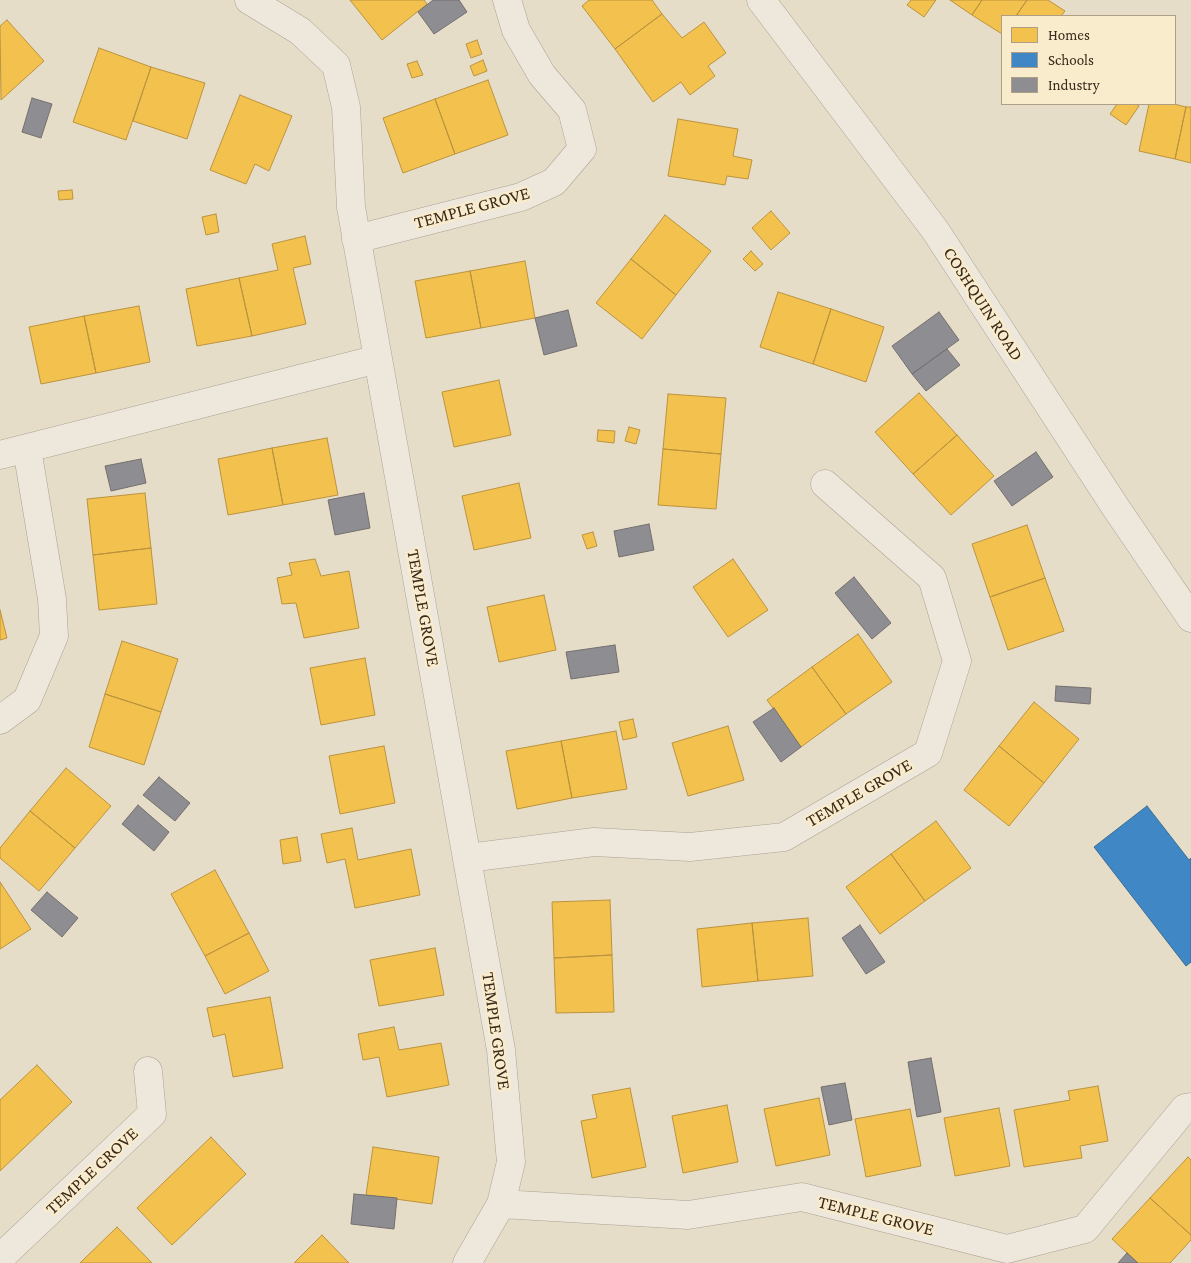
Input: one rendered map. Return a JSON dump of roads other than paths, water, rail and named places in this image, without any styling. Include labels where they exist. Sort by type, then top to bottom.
[{"type":"street","name":"TEMPLE GROVE","points":[[249,0],[300,31],[336,65],[346,107],[351,207],[356,238],[501,1050],[511,1162],[501,1204],[467,1263]]},
{"type":"street","name":"TEMPLE GROVE","points":[[356,238],[520,197],[554,182],[582,149],[572,110],[542,75],[516,30],[507,0]]},
{"type":"street","name":"COSHQUIN ROAD","points":[[761,0],[935,230],[1110,500],[1191,618]]},
{"type":"street","points":[[0,454],[27,449],[378,359]]},
{"type":"street","points":[[0,720],[27,700],[54,636],[52,599],[27,449]]},
{"type":"street","name":"TEMPLE GROVE","points":[[468,858],[594,842],[690,848],[784,836],[928,753],[957,661],[932,578],[825,484]]},
{"type":"street","name":"TEMPLE GROVE","points":[[0,1258],[152,1114],[148,1071]]},
{"type":"street","name":"TEMPLE GROVE","points":[[501,1204],[688,1215],[802,1197],[1007,1249],[1085,1230],[1185,1108],[1191,1107]]}]
